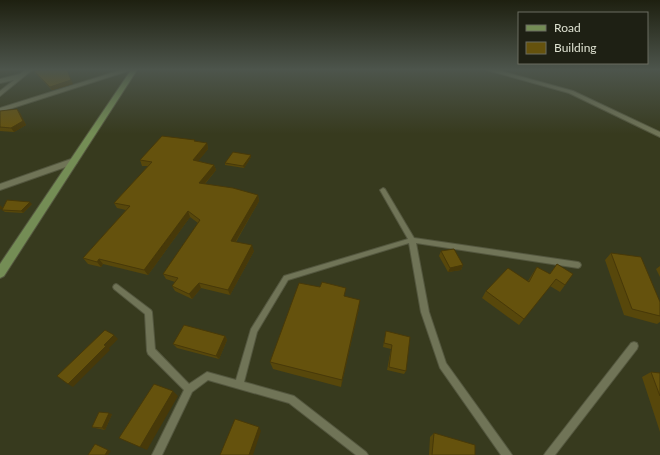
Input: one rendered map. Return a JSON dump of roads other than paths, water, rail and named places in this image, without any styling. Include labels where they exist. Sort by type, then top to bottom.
[{"type":"street","points":[[0,110],[60,91]]},
{"type":"street","points":[[0,273],[120,91]]},
{"type":"street","points":[[568,91],[660,135]]},
{"type":"street","points":[[0,188],[74,161]]},
{"type":"lane","points":[[383,190],[412,240],[425,312],[443,365],[507,455]]},
{"type":"lane","points":[[239,385],[254,331],[286,278],[412,240],[578,264]]},
{"type":"lane","points":[[116,287],[148,312],[151,352],[189,389]]},
{"type":"lane","points":[[549,455],[634,346]]},
{"type":"lane","points":[[157,455],[189,389],[207,376],[291,399],[362,455]]}]
